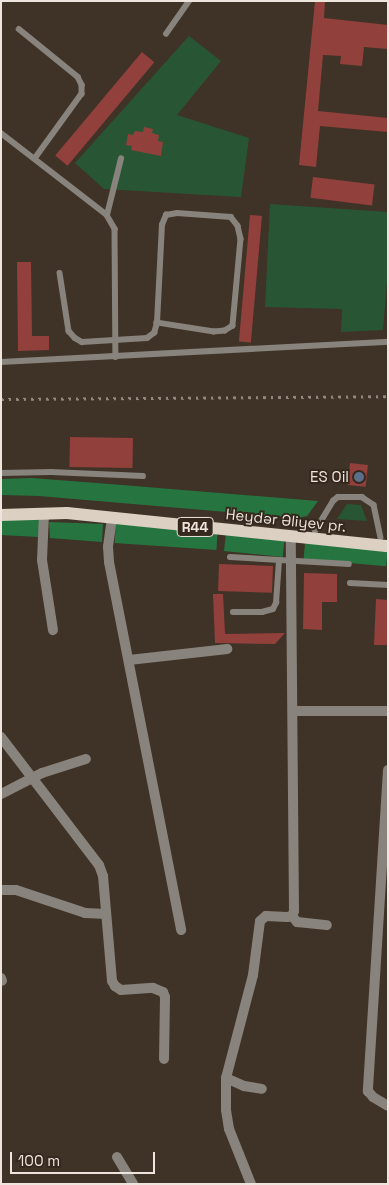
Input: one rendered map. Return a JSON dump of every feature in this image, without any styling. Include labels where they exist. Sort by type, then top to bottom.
[{"type":"main road","name":"Heydər Əliyev pr.","points":[[1,507],[66,506],[386,540]]},
{"type":"main road","name":"Heydər Əliyev pr.","points":[[1,515],[44,514],[112,518],[291,536],[386,540]]},
{"type":"street","points":[[44,514],[42,560],[53,630]]},
{"type":"street","points":[[112,518],[108,547],[109,562],[181,930]]},
{"type":"street","points":[[291,536],[284,562],[292,711],[294,911],[292,916]]},
{"type":"street","points":[[129,660],[227,649]]},
{"type":"street","points":[[292,711],[388,711]]},
{"type":"street","points":[[1,737],[99,865],[103,876],[111,974],[115,986],[121,990],[159,989],[165,997],[164,1059]]},
{"type":"street","points":[[1,794],[32,778],[66,764],[86,759]]},
{"type":"street","points":[[388,770],[368,1091],[373,1098],[388,1106]]},
{"type":"street","points":[[1,890],[16,890],[85,912],[106,914]]},
{"type":"street","points":[[251,1184],[229,1130],[226,1109],[226,1078],[253,975],[260,921],[266,916],[292,916]]},
{"type":"street","points":[[292,916],[297,922],[327,925]]},
{"type":"street","points":[[226,1078],[244,1086],[262,1089]]},
{"type":"street","points":[[117,1158],[133,1184]]},
{"type":"lane","points":[[166,34],[189,1]]},
{"type":"lane","points":[[19,29],[78,77],[82,85],[82,94],[35,159]]},
{"type":"lane","points":[[1,133],[107,215],[115,229],[117,240],[116,357]]},
{"type":"lane","points":[[107,215],[121,160]]},
{"type":"lane","points":[[60,273],[69,331],[74,338],[82,342],[147,338],[154,333],[158,323],[162,225],[166,215],[177,213],[231,217],[238,226],[241,239],[233,326],[225,331],[214,332],[158,323]]},
{"type":"lane","points":[[1,362],[388,342]]},
{"type":"lane","points":[[1,473],[51,472],[143,476]]},
{"type":"lane","points":[[315,531],[333,501],[338,497],[362,497],[374,505],[386,540]]},
{"type":"lane","points":[[230,557],[284,562],[348,564]]},
{"type":"lane","points":[[233,612],[262,612],[273,609],[276,603],[284,562]]},
{"type":"lane","points":[[350,583],[388,585]]},
{"type":"green space","points":[[189,36],[221,61],[177,115],[249,138],[241,197],[104,189],[75,163]]},
{"type":"green space","points":[[270,204],[388,212],[388,269],[383,330],[341,332],[342,309],[265,307]]},
{"type":"green space","points":[[32,478],[318,501],[307,516],[297,518],[39,496],[1,495],[1,479]]},
{"type":"green space","points":[[347,504],[361,505],[367,521],[337,519]]},
{"type":"green space","points":[[1,518],[40,520],[39,537],[1,535]]},
{"type":"green space","points":[[49,522],[103,524],[102,542],[50,538]]},
{"type":"green space","points":[[116,523],[218,530],[216,550],[115,543]]},
{"type":"green space","points":[[226,532],[285,538],[283,557],[224,551]]},
{"type":"green space","points":[[305,543],[388,550],[386,566],[304,559]]},
{"type":"building","points":[[315,1],[325,1],[324,18],[388,25],[388,49],[364,47],[362,66],[340,64],[341,56],[323,55],[318,111],[388,118],[388,132],[320,126],[316,167],[299,165]]},
{"type":"building","points":[[142,52],[154,62],[67,166],[55,155]]},
{"type":"building","points":[[144,127],[153,129],[152,133],[159,135],[158,141],[163,142],[161,156],[131,150],[132,146],[126,145],[128,134],[133,135],[135,131],[143,132]]},
{"type":"building","points":[[313,177],[375,185],[372,205],[310,198]]},
{"type":"building","points":[[250,215],[262,216],[251,343],[239,342]]},
{"type":"building","points":[[17,262],[31,262],[32,336],[49,336],[49,350],[18,351]]},
{"type":"building","points":[[70,437],[133,438],[132,468],[69,467]]},
{"type":"building","points":[[350,463],[368,465],[366,487],[348,485]]},
{"type":"building","points":[[219,564],[273,566],[272,593],[218,591]]},
{"type":"building","points":[[304,573],[337,574],[337,602],[322,602],[322,630],[303,629]]},
{"type":"building","points":[[213,594],[223,594],[225,634],[285,633],[275,644],[215,643]]},
{"type":"building","points":[[376,599],[388,600],[388,645],[374,645]]},
{"type":"railway","points":[[1,399],[388,396]]},
{"type":"place","name":"ES Oil","points":[[359,477]]}]
